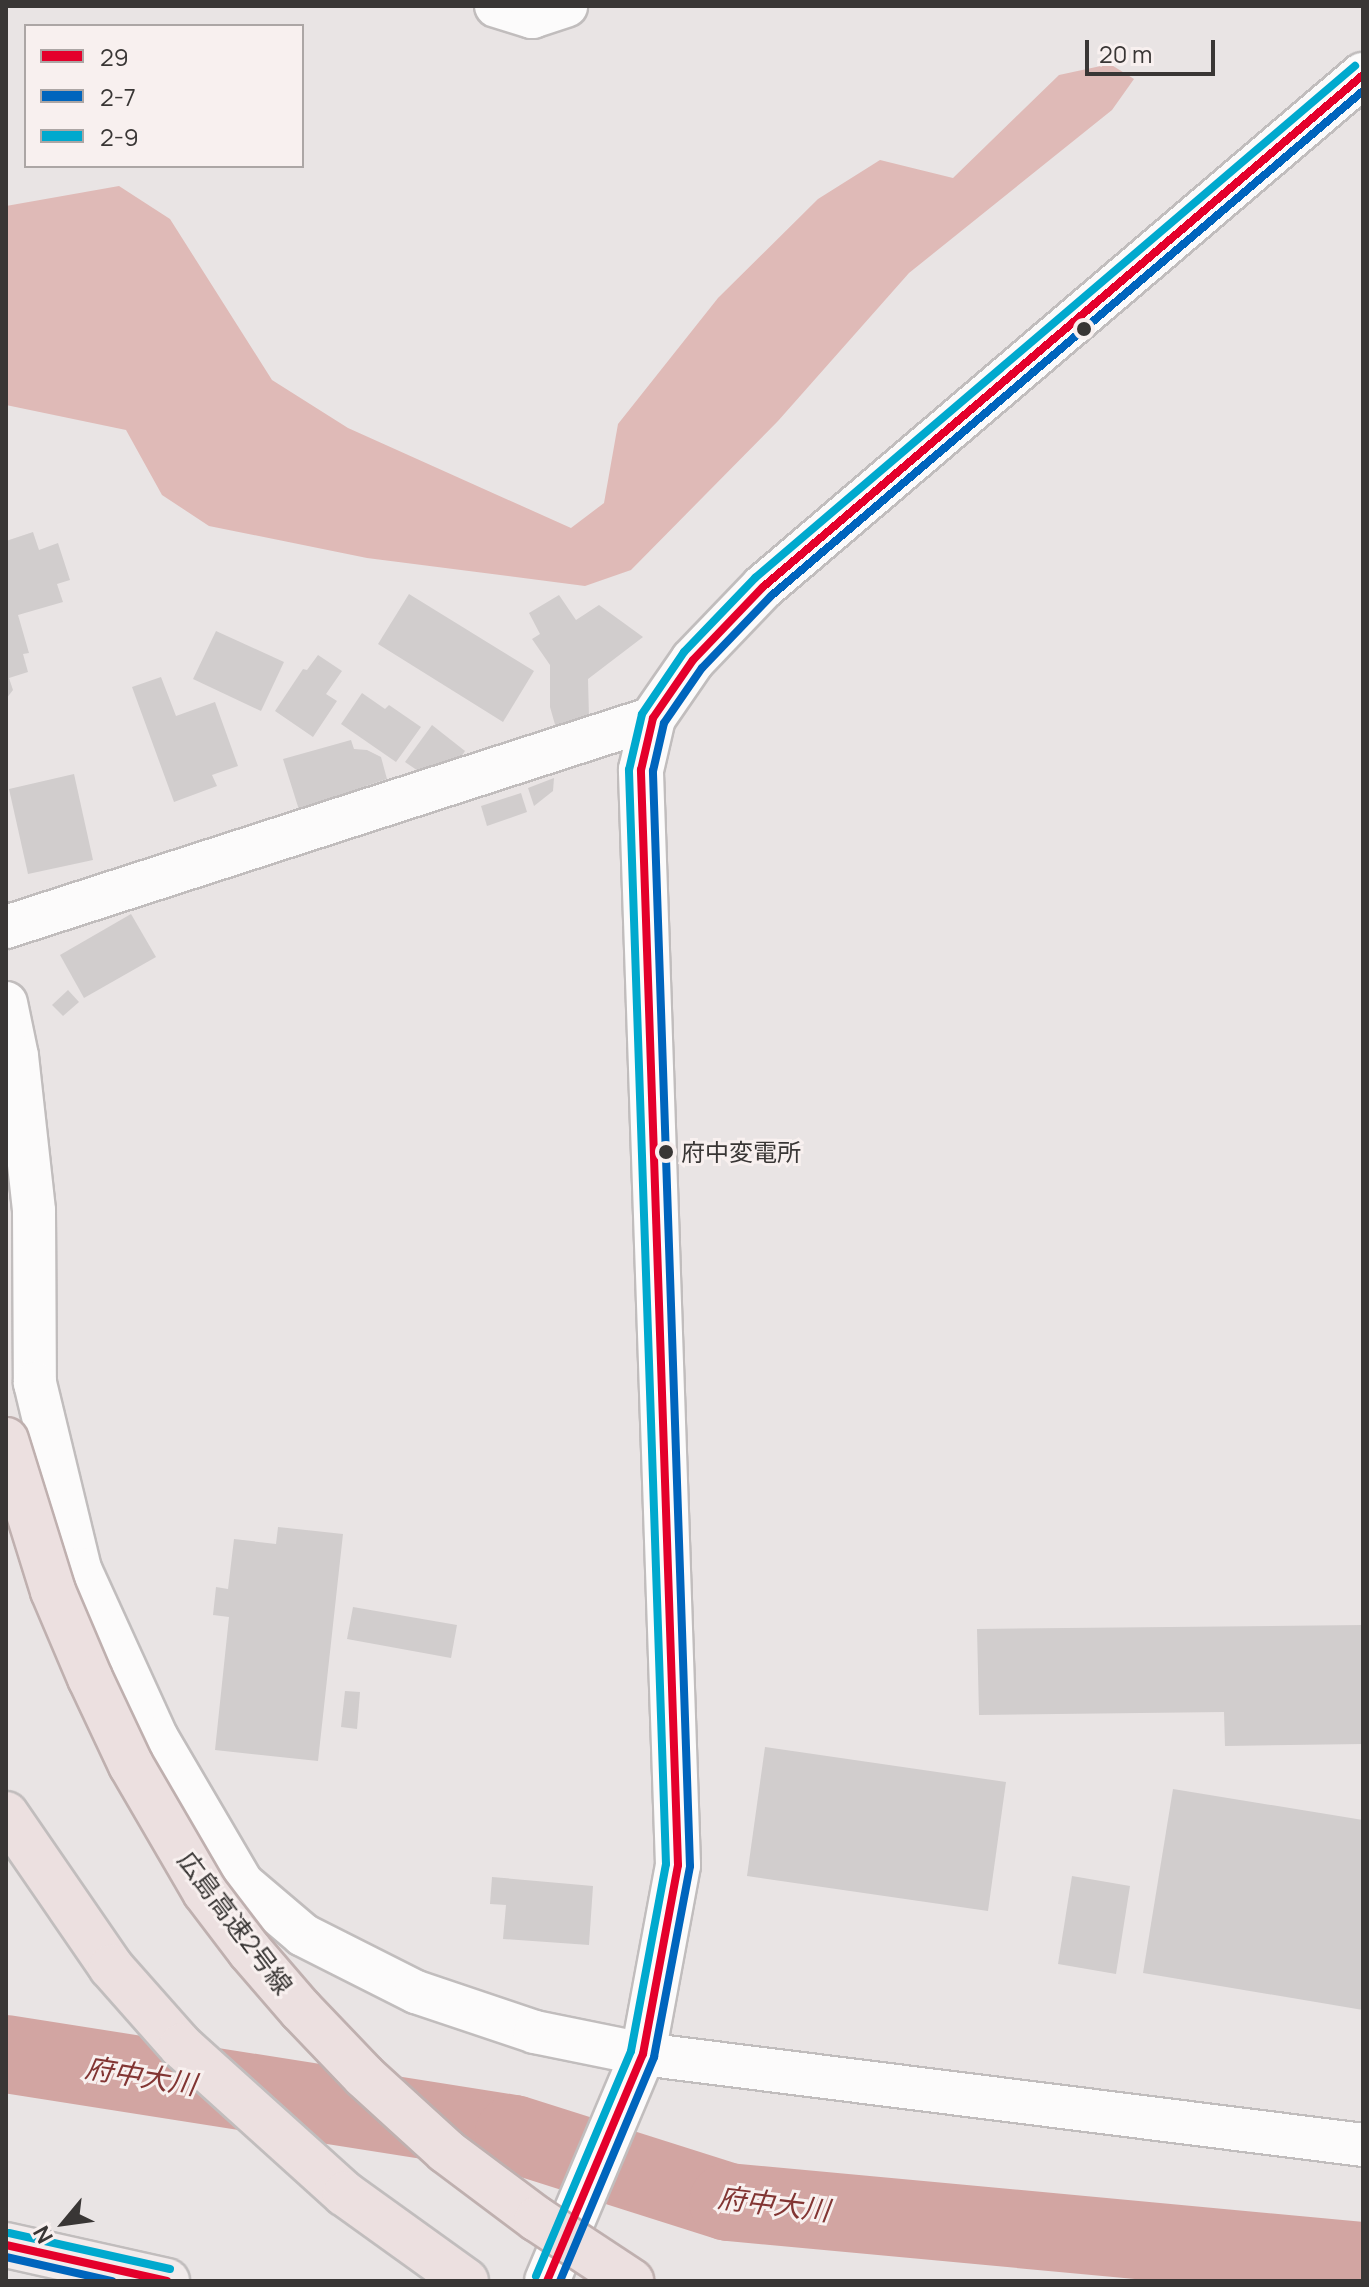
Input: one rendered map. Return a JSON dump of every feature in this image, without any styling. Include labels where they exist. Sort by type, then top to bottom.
[{"type":"highway","name":"広島高速2号線","points":[[6,1440],[53,1591],[90,1678],[131,1765],[214,1904],[301,2010],[364,2076],[446,2151],[537,2219],[631,2281]]},
{"type":"highway","points":[[6,1814],[111,1967],[181,2046],[345,2194],[466,2281]]},
{"type":"main road","points":[[547,2281],[640,2062],[678,1865],[641,770],[653,718],[693,660],[763,587],[1363,75]]},
{"type":"main road","points":[[6,2245],[167,2281]]},
{"type":"street","points":[[496,6],[532,17],[566,6]]},
{"type":"street","points":[[6,927],[653,718]]},
{"type":"street","points":[[6,1003],[17,1056],[34,1211],[35,1383],[80,1569],[157,1738],[242,1883],[303,1935],[416,1992],[535,2032],[640,2062],[1363,2145]]},
{"type":"shaded area","points":[[1110,64],[1134,79],[1112,110],[909,273],[778,421],[631,570],[585,586],[367,558],[209,526],[162,495],[126,430],[6,405],[6,206],[119,186],[170,219],[272,380],[348,428],[571,528],[604,503],[618,424],[718,298],[818,199],[880,160],[953,178],[1059,75]]},
{"type":"building","points":[[33,532],[39,550],[58,543],[70,580],[57,584],[63,602],[18,615],[29,653],[23,654],[28,672],[9,678],[13,690],[6,699],[6,541]]},
{"type":"building","points":[[409,594],[534,671],[503,722],[378,644]]},
{"type":"building","points":[[559,595],[576,620],[599,605],[643,637],[588,679],[589,717],[556,728],[550,707],[550,665],[532,639],[540,634],[529,613]]},
{"type":"building","points":[[216,631],[284,662],[261,711],[193,679]]},
{"type":"building","points":[[318,655],[342,671],[326,694],[337,701],[313,737],[275,711],[303,669],[307,670]]},
{"type":"building","points":[[161,677],[176,716],[215,702],[238,766],[212,775],[217,786],[174,802],[132,687]]},
{"type":"building","points":[[362,693],[385,709],[389,705],[421,727],[396,762],[341,724]]},
{"type":"building","points":[[432,725],[465,751],[453,769],[427,777],[405,762]]},
{"type":"building","points":[[351,740],[354,749],[367,750],[381,757],[387,779],[360,788],[361,792],[300,813],[283,759]]},
{"type":"building","points":[[74,774],[93,860],[28,874],[9,789]]},
{"type":"building","points":[[554,778],[553,791],[534,806],[528,788]]},
{"type":"building","points":[[521,793],[527,812],[487,826],[481,806]]},
{"type":"building","points":[[131,914],[156,957],[84,998],[60,955]]},
{"type":"building","points":[[68,990],[79,1002],[63,1016],[52,1005]]},
{"type":"building","points":[[278,1527],[343,1534],[318,1761],[215,1750],[229,1617],[213,1615],[216,1587],[228,1589],[234,1539],[276,1544]]},
{"type":"building","points":[[353,1607],[457,1625],[451,1658],[347,1639]]},
{"type":"building","points":[[1363,1625],[1363,1744],[1225,1746],[1224,1712],[979,1715],[977,1629]]},
{"type":"building","points":[[345,1691],[360,1692],[357,1729],[341,1727]]},
{"type":"building","points":[[765,1747],[1006,1782],[988,1911],[747,1876]]},
{"type":"building","points":[[1173,1789],[1363,1820],[1363,2010],[1143,1973]]},
{"type":"building","points":[[1072,1876],[1130,1886],[1116,1974],[1058,1964]]},
{"type":"building","points":[[492,1877],[593,1886],[589,1945],[503,1939],[506,1905],[490,1904]]},
{"type":"waterway","name":"府中大川","points":[[6,2054],[514,2134],[728,2202],[1363,2261]]},
{"type":"transit line","name":"2-9","points":[[536,2276],[631,2051],[666,1864],[629,770],[642,714],[684,652],[755,578],[1355,66]]},
{"type":"transit line","name":"29","points":[[547,2281],[643,2054],[678,1865],[641,770],[653,718],[693,660],[763,587],[1363,75]]},
{"type":"transit line","name":"2-7","points":[[560,2281],[654,2057],[690,1866],[653,771],[664,723],[702,668],[771,596],[1363,91]]},
{"type":"transit line","name":"2-9","points":[[9,2233],[170,2269]]},
{"type":"transit line","name":"29","points":[[6,2245],[167,2281]]},
{"type":"transit line","name":"2-7","points":[[6,2257],[112,2281]]},
{"type":"place","name":"府中変電所","points":[[666,1152]]}]
